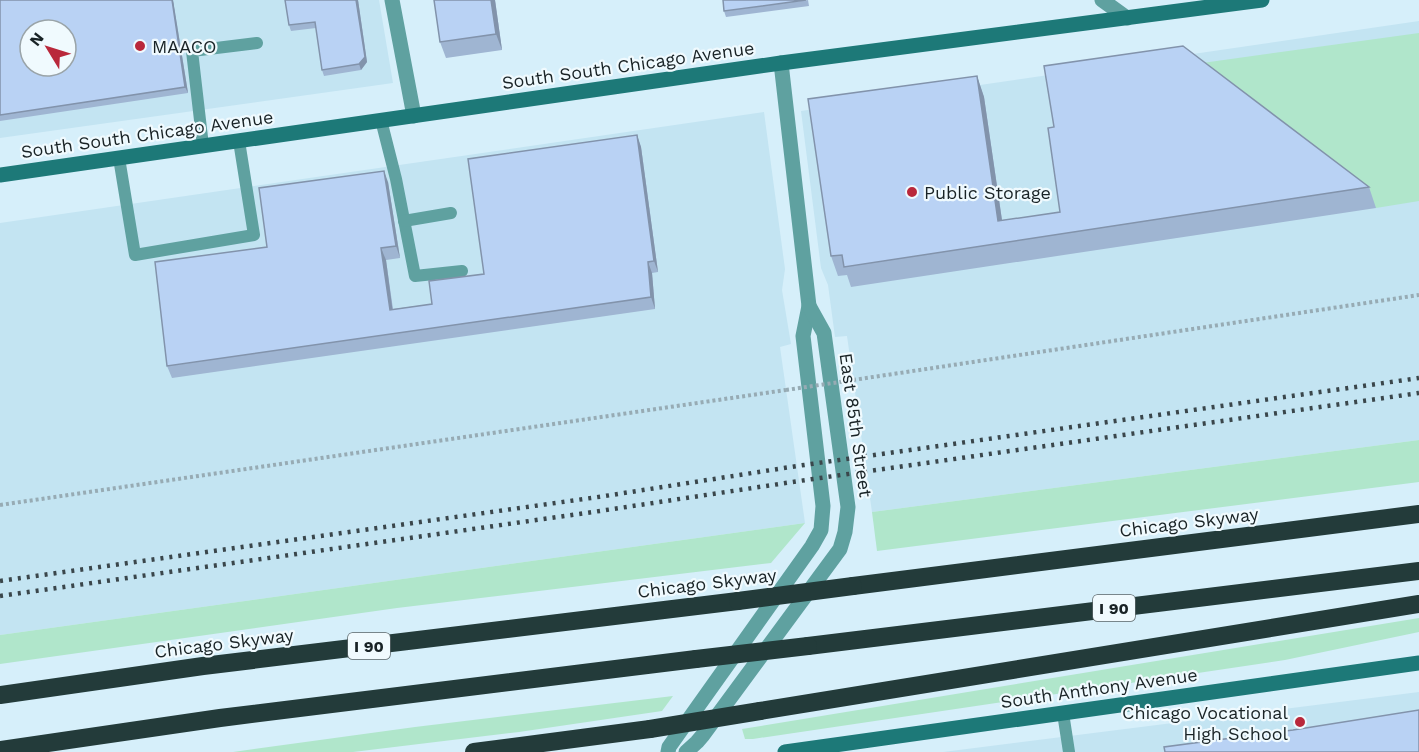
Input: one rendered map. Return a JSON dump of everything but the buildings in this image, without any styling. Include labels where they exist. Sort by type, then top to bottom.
[{"type":"highway","name":"Chicago Skyway","points":[[0,695],[203,666],[738,601],[1419,514]]},
{"type":"highway","name":"I 90","points":[[0,750],[220,718],[1419,571]]},
{"type":"highway","points":[[474,752],[650,729],[1419,604]]},
{"type":"main road","name":"South South Chicago Avenue","points":[[0,175],[782,63],[1255,1]]},
{"type":"main road","name":"South Anthony Avenue","points":[[785,752],[1419,663]]},
{"type":"street","points":[[392,0],[414,116]]},
{"type":"street","points":[[1102,0],[1127,18]]},
{"type":"street","name":"East 85th Street","points":[[668,752],[669,747],[812,546],[821,530],[823,506],[802,336],[809,306],[782,63]]},
{"type":"street","name":"East 85th Street","points":[[686,752],[703,735],[840,549],[845,532],[848,507],[824,333],[809,306]]},
{"type":"lane","points":[[203,146],[192,51],[257,43]]},
{"type":"lane","points":[[381,120],[396,179],[415,276],[462,270]]},
{"type":"lane","points":[[119,158],[135,255],[254,235],[239,141]]},
{"type":"lane","points":[[404,221],[451,213]]},
{"type":"lane","points":[[1063,713],[1069,752]]},
{"type":"path","points":[[0,505],[1419,295]]},
{"type":"shaded area","points":[[0,0],[379,0],[393,83],[0,138]]},
{"type":"shaded area","points":[[1419,21],[1419,440],[872,512],[847,336],[835,337],[828,285],[821,268],[801,111]]},
{"type":"shaded area","points":[[764,112],[785,269],[782,290],[791,344],[780,347],[805,523],[0,635],[0,223]]},
{"type":"shaded area","name":"Chicago Vocational High School","points":[[1419,692],[1419,752],[943,752]]},
{"type":"green space","points":[[1419,33],[1419,201],[1376,208],[1228,96],[1195,64]]},
{"type":"green space","points":[[1419,440],[1419,482],[877,551],[872,512]]},
{"type":"green space","points":[[805,523],[771,563],[397,608],[0,664],[0,635]]},
{"type":"green space","points":[[1419,618],[1419,632],[1285,660],[753,739],[745,739],[742,729]]},
{"type":"green space","points":[[673,696],[662,711],[519,732],[353,752],[233,752],[415,727]]},
{"type":"railway","points":[[0,581],[1419,378]]},
{"type":"railway","points":[[0,596],[1419,393]]},
{"type":"place","name":"MAACO","points":[[140,46]]},
{"type":"place","name":"Public Storage","points":[[912,192]]},
{"type":"place","name":"Chicago Vocational High School","points":[[1300,722]]}]
